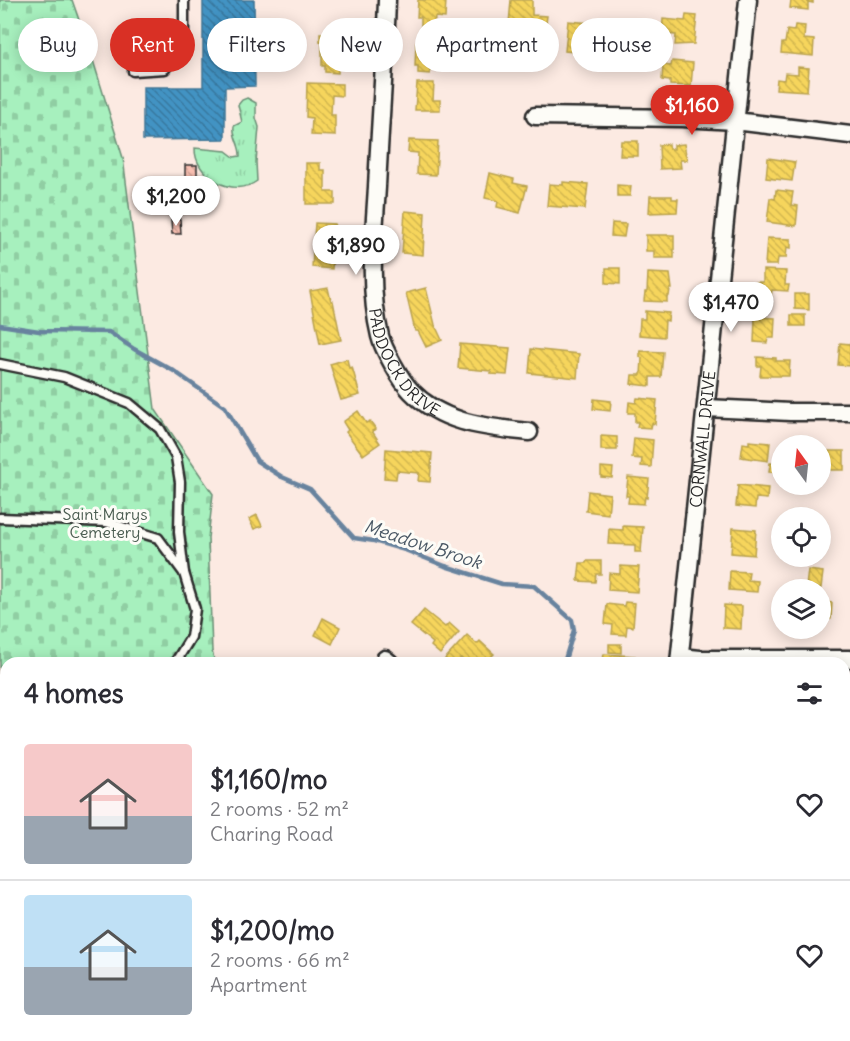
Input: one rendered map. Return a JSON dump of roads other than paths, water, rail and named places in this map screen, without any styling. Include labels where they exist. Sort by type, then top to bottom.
[{"type":"street","name":"PADDOCK DRIVE","points":[[387,0],[373,259],[374,309],[380,339],[411,391],[442,414],[477,426],[529,432]]},
{"type":"street","name":"CORNWALL DRIVE","points":[[680,657],[748,0]]},
{"type":"street","points":[[536,116],[735,121],[850,135]]},
{"type":"street","points":[[706,408],[850,412]]},
{"type":"lane","points":[[184,0],[184,18]]},
{"type":"lane","points":[[0,364],[64,377],[129,403],[160,429],[176,457],[180,482],[179,532],[184,573],[195,609],[191,637],[179,657]]},
{"type":"lane","points":[[0,518],[106,522],[158,538],[184,573]]},
{"type":"waterway","name":"Meadow Brook","points":[[0,325],[39,331],[109,332],[174,371],[225,407],[257,461],[282,477],[310,489],[354,538],[405,550],[445,566],[502,584],[534,586],[572,620],[574,630],[566,657]]},
{"type":"park label","name":"Saint Marys Cemetery","points":[[105,523]]}]
